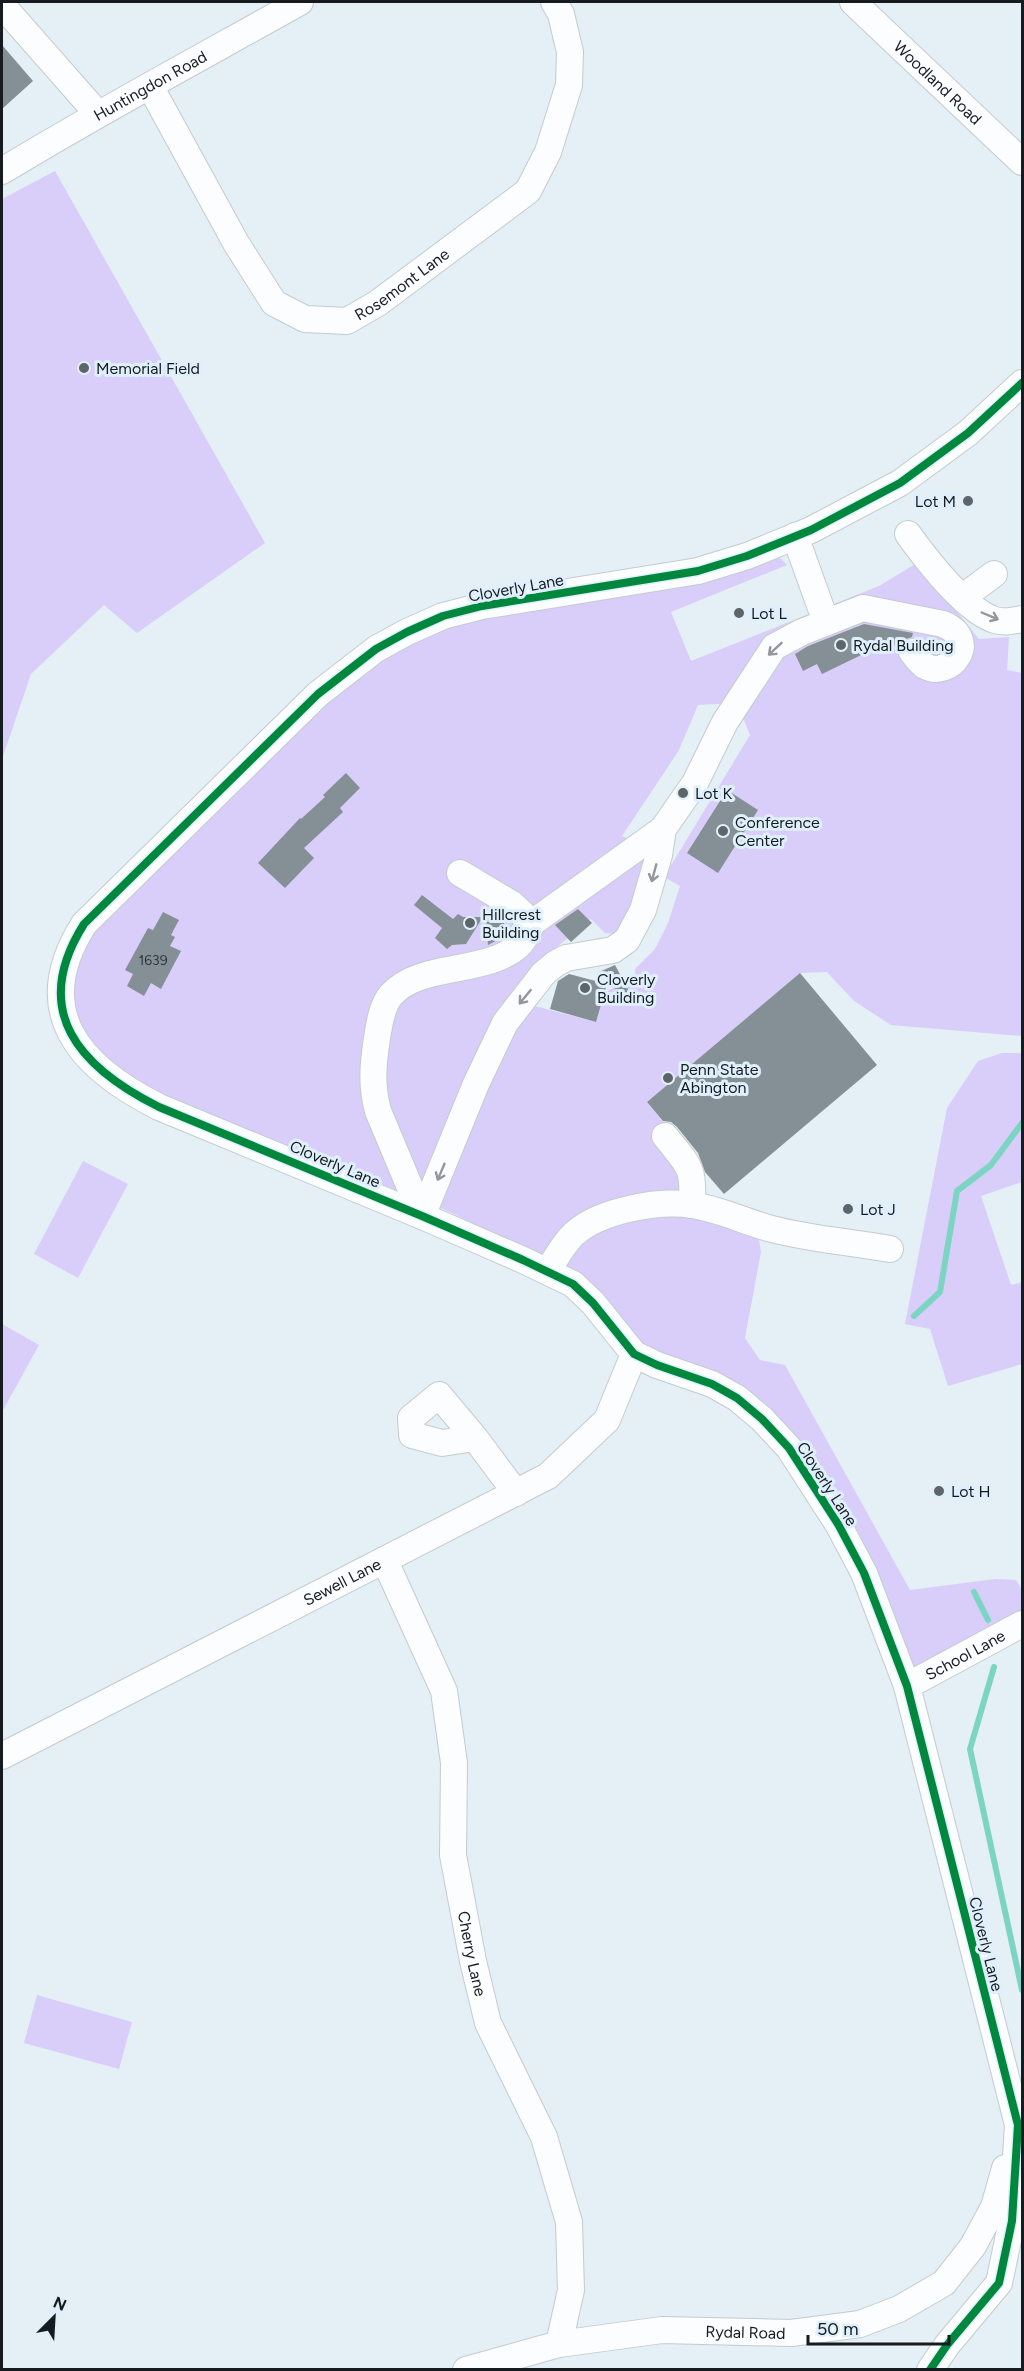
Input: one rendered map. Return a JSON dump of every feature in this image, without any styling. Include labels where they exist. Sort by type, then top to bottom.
[{"type":"street","name":"Huntingdon Road","points":[[2,171],[97,113],[300,2]]},
{"type":"street","name":"Rosemont Lane","points":[[150,86],[236,243],[274,303],[305,319],[347,321],[378,303],[528,191],[548,152],[569,86],[570,52],[561,14],[554,2]]},
{"type":"street","name":"Woodland Road","points":[[853,2],[1023,162]]},
{"type":"street","points":[[2,5],[97,113]]},
{"type":"street","name":"Cloverly Lane","points":[[930,2370],[947,2344],[999,2283],[1012,2221],[1020,2124],[907,1686],[864,1573],[838,1524],[789,1449],[762,1419],[737,1398],[712,1384],[657,1365],[634,1354],[593,1303],[573,1284],[422,1216],[159,1107],[108,1077],[86,1057],[69,1032],[60,986],[63,966],[71,944],[84,924],[106,900],[318,694],[376,649],[443,616],[482,606],[698,571],[747,556],[795,536],[900,483],[968,432],[1023,383]]},
{"type":"street","points":[[908,534],[925,558],[975,609],[994,620],[1009,622],[1023,619]]},
{"type":"street","points":[[795,536],[826,622]]},
{"type":"street","points":[[963,597],[994,574]]},
{"type":"street","points":[[422,1216],[378,1111],[373,1093],[372,1067],[384,1010],[390,995],[416,979],[502,956],[519,946],[532,923],[663,829],[695,783],[725,722],[768,655],[782,642],[854,610],[874,609],[943,624],[952,628],[959,635],[962,643],[959,656],[952,664],[942,668],[929,668],[922,665],[912,652]]},
{"type":"street","points":[[422,1216],[476,1084],[505,1023],[543,974],[555,964],[566,958],[613,950],[627,940],[643,910],[663,829]]},
{"type":"street","points":[[460,873],[512,904],[532,923]]},
{"type":"street","points":[[665,1136],[689,1166],[694,1178],[692,1205]]},
{"type":"street","points":[[548,1271],[565,1243],[575,1232],[592,1222],[624,1211],[662,1203],[692,1205],[722,1212],[772,1229],[890,1249]]},
{"type":"street","name":"Sewell Lane","points":[[2,1756],[548,1476],[607,1420],[634,1354]]},
{"type":"street","points":[[475,1438],[516,1493]]},
{"type":"street","name":"Cherry Lane","points":[[385,1561],[444,1691],[454,1763],[453,1855],[473,1961],[488,2023],[544,2137],[569,2222],[571,2290],[560,2344]]},
{"type":"street","name":"School Lane","points":[[907,1686],[1023,1624]]},
{"type":"street","name":"Rydal Road","points":[[466,2370],[560,2344],[662,2330],[791,2332],[860,2324],[899,2309],[944,2283],[973,2246],[994,2206],[1020,2124]]},
{"type":"shaded area","name":"Memorial Field","points":[[55,171],[265,543],[137,633],[104,605],[31,674],[2,759],[2,199]]},
{"type":"shaded area","points":[[780,558],[787,565],[671,612],[691,661],[879,586],[917,563],[979,639],[1009,637],[1007,670],[1022,673],[1022,1036],[891,1025],[854,1001],[827,972],[800,973],[647,1102],[666,1125],[684,1178],[680,1194],[664,1196],[547,1258],[441,1208],[440,1211],[156,1095],[114,1072],[87,1043],[72,1004],[70,978],[97,924],[339,688],[409,643],[483,615],[702,580]],"holes":[[[737,703],[750,735],[664,877],[680,886],[668,923],[655,949],[635,969],[636,984],[624,982],[604,993],[596,1022],[527,1004],[552,951],[591,919],[605,933],[616,934],[641,889],[647,859],[635,842],[622,836],[679,750],[698,705]]]},
{"type":"shaded area","points":[[1002,1053],[1022,1053],[1022,1182],[981,1196],[1011,1285],[1022,1282],[1022,1364],[948,1386],[930,1329],[905,1324],[947,1108],[978,1061]]},
{"type":"shaded area","points":[[83,1161],[128,1184],[78,1278],[34,1254]]},
{"type":"shaded area","points":[[668,1213],[715,1220],[738,1228],[759,1240],[761,1252],[745,1338],[760,1360],[785,1365],[910,1590],[995,1579],[1016,1580],[1022,1590],[1022,1620],[908,1678],[803,1449],[648,1350],[562,1265],[564,1257],[602,1227]]},
{"type":"shaded area","points":[[2,1324],[39,1345],[2,1412]]},
{"type":"shaded area","points":[[37,1995],[132,2022],[119,2069],[24,2043]]},
{"type":"building","points":[[2,45],[33,81],[2,109]]},
{"type":"building","name":"Rydal Building","points":[[864,624],[913,633],[912,637],[903,640],[899,646],[884,644],[822,674],[817,664],[803,671],[795,654],[808,646]]},
{"type":"building","points":[[346,773],[360,788],[340,808],[343,812],[304,848],[314,858],[285,888],[258,863]]},
{"type":"building","name":"Conference Center","points":[[727,790],[758,810],[718,873],[687,853]]},
{"type":"building","name":"Hillcrest Building","points":[[422,895],[453,919],[458,914],[463,917],[483,917],[466,944],[452,945],[447,949],[435,938],[442,928],[414,905]]},
{"type":"building","points":[[578,909],[592,923],[571,942],[555,925]]},
{"type":"building","points":[[163,912],[179,920],[171,935],[175,937],[170,946],[181,951],[161,989],[151,983],[144,996],[127,986],[133,974],[125,970],[148,928],[153,930]]},
{"type":"building","points":[[502,916],[507,935],[488,945],[486,917]]},
{"type":"building","points":[[615,965],[636,1004],[632,1006],[599,972]]},
{"type":"building","points":[[800,973],[877,1065],[724,1194],[705,1172],[698,1153],[677,1127],[671,1122],[663,1121],[647,1102]]},
{"type":"building","name":"Cloverly Building","points":[[569,974],[607,984],[596,1022],[550,1009],[558,981]]},
{"type":"waterway","points":[[914,1316],[940,1292],[957,1191],[991,1165],[1022,1123]]},
{"type":"waterway","points":[[974,1592],[988,1620]]},
{"type":"waterway","points":[[994,1667],[970,1749],[1022,1990]]},
{"type":"cycle path","points":[[930,2370],[947,2345],[999,2283],[1012,2221],[1018,2125],[907,1686],[864,1573],[838,1524],[789,1448],[762,1419],[737,1398],[712,1384],[657,1365],[634,1354],[593,1303],[573,1284],[422,1216],[159,1107],[106,1074],[86,1054],[71,1033],[62,1010],[61,984],[68,955],[84,924],[318,694],[376,649],[443,616],[482,606],[698,571],[747,556],[811,530],[900,483],[968,433],[1022,383]]},
{"type":"place","name":"Memorial Field","points":[[84,368]]},
{"type":"place","name":"Lot M","points":[[968,501]]},
{"type":"place","name":"Lot L","points":[[739,613]]},
{"type":"place","name":"Rydal Building","points":[[841,645]]},
{"type":"place","name":"Lot K","points":[[683,793]]},
{"type":"place","name":"Conference Center","points":[[723,831]]},
{"type":"place","name":"Hillcrest Building","points":[[470,923]]},
{"type":"place","name":"Cloverly Building","points":[[585,988]]},
{"type":"place","name":"Penn State Abington","points":[[668,1078]]},
{"type":"place","name":"Lot J","points":[[848,1209]]},
{"type":"place","name":"Lot H","points":[[939,1491]]}]
